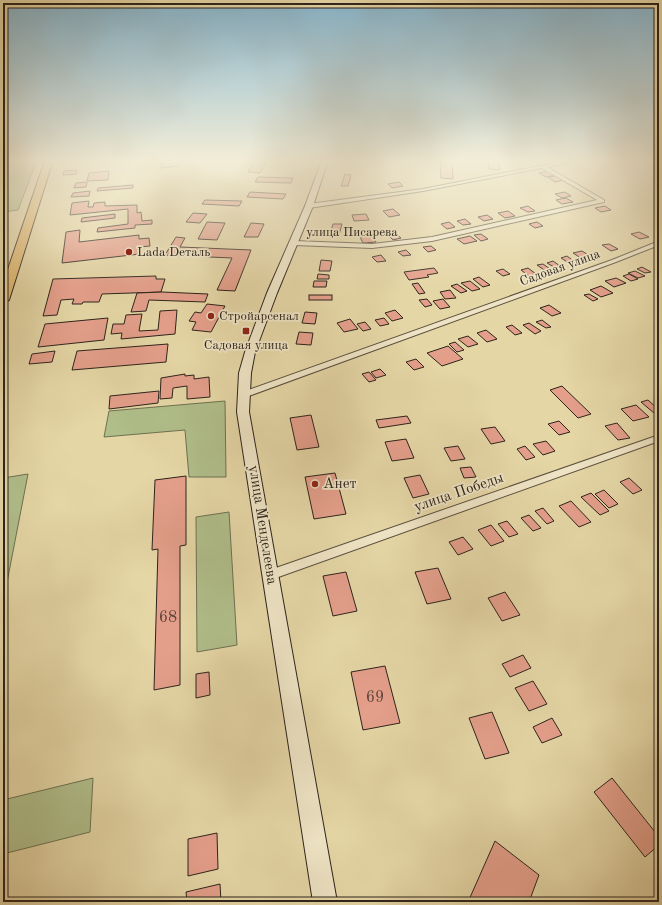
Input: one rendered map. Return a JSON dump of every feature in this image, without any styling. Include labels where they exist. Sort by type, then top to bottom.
[{"type":"highway","points":[[3,300],[35,202]]},
{"type":"main road","name":"улица Менделеева","points":[[310,202],[250,352],[243,395],[243,412],[325,902]]},
{"type":"street","points":[[309,206],[336,202]]},
{"type":"street","name":"улица Писарева","points":[[294,242],[372,246],[405,243],[432,239],[596,202]]},
{"type":"street","name":"Садовая улица","points":[[243,395],[562,280],[659,242]]},
{"type":"street","name":"улица Победы","points":[[270,576],[659,438]]},
{"type":"green space","points":[[3,202],[21,202],[18,210],[3,212]]},
{"type":"green space","points":[[225,401],[226,477],[189,477],[185,430],[104,437],[109,411]]},
{"type":"green space","points":[[28,474],[3,603],[3,478]]},
{"type":"green space","points":[[229,512],[237,645],[197,652],[196,517]]},
{"type":"green space","points":[[93,778],[90,832],[3,854],[3,800]]},
{"type":"building","points":[[89,202],[88,207],[93,207],[94,203],[102,202],[105,202],[105,206],[137,205],[137,213],[141,212],[142,221],[152,220],[152,224],[135,225],[135,228],[97,232],[98,228],[128,224],[128,209],[70,215],[72,203]]},
{"type":"building","points":[[203,202],[241,202],[239,206],[202,204]]},
{"type":"building","points":[[559,202],[572,202],[562,204]]},
{"type":"building","points":[[528,206],[535,211],[528,212],[520,208]]},
{"type":"building","points":[[605,206],[611,210],[601,212],[595,208]]},
{"type":"building","points":[[393,209],[400,215],[389,217],[383,211]]},
{"type":"building","points":[[508,211],[515,216],[505,218],[498,213]]},
{"type":"building","points":[[193,213],[207,214],[200,223],[186,222]]},
{"type":"building","points":[[115,214],[115,218],[81,222],[82,218]]},
{"type":"building","points":[[366,214],[369,220],[354,221],[352,215]]},
{"type":"building","points":[[487,215],[493,219],[484,221],[478,217]]},
{"type":"building","points":[[465,219],[471,224],[463,225],[457,221]]},
{"type":"building","points":[[207,222],[225,223],[217,240],[198,239]]},
{"type":"building","points":[[449,222],[455,227],[447,229],[441,224]]},
{"type":"building","points":[[537,222],[543,226],[535,228],[529,224]]},
{"type":"building","points":[[251,223],[264,224],[258,237],[244,237]]},
{"type":"building","points":[[333,224],[342,224],[339,235],[330,235]]},
{"type":"building","points":[[80,230],[79,242],[139,235],[139,239],[149,238],[150,246],[139,247],[140,254],[62,263],[66,232]]},
{"type":"building","points":[[639,232],[649,237],[640,239],[631,234]]},
{"type":"building","points":[[395,233],[401,238],[393,240],[387,234]]},
{"type":"building","points":[[481,234],[488,239],[481,241],[474,235]]},
{"type":"building","points":[[373,236],[376,242],[363,243],[360,237]]},
{"type":"building","points":[[470,236],[477,241],[464,244],[457,239]]},
{"type":"building","points":[[176,237],[185,238],[180,247],[251,250],[235,291],[217,290],[232,258],[165,255]]},
{"type":"building","points":[[609,244],[618,249],[611,251],[602,245]]},
{"type":"building","points":[[431,246],[436,250],[428,252],[423,247]]},
{"type":"building","points":[[406,250],[411,255],[403,256],[398,252]]},
{"type":"building","points":[[582,251],[593,258],[584,260],[573,253]]},
{"type":"building","points":[[381,255],[386,261],[377,262],[372,257]]},
{"type":"building","points":[[567,256],[575,262],[569,263],[561,258]]},
{"type":"building","points":[[321,260],[332,261],[330,271],[319,271]]},
{"type":"building","points":[[553,261],[560,266],[554,267],[547,263]]},
{"type":"building","points":[[543,264],[553,271],[547,272],[537,265]]},
{"type":"building","points":[[642,267],[651,272],[645,273],[637,269]]},
{"type":"building","points":[[434,268],[438,273],[427,275],[429,277],[409,280],[404,272]]},
{"type":"building","points":[[528,268],[536,274],[529,276],[521,270]]},
{"type":"building","points":[[503,269],[510,274],[503,276],[496,271]]},
{"type":"building","points":[[635,271],[645,276],[638,278],[628,273]]},
{"type":"building","points":[[318,274],[329,275],[329,279],[317,279]]},
{"type":"building","points":[[629,274],[638,279],[631,281],[623,276]]},
{"type":"building","points":[[156,276],[156,279],[165,279],[161,292],[102,294],[99,302],[83,302],[82,304],[72,304],[74,299],[61,300],[57,315],[43,316],[53,279]]},
{"type":"building","points":[[479,277],[490,285],[483,287],[473,279]]},
{"type":"building","points":[[616,278],[626,283],[614,287],[605,281]]},
{"type":"building","points":[[314,281],[327,281],[326,287],[313,287]]},
{"type":"building","points":[[470,281],[480,289],[472,291],[461,283]]},
{"type":"building","points":[[418,283],[425,293],[419,294],[412,284]]},
{"type":"building","points":[[457,284],[467,291],[461,293],[451,286]]},
{"type":"building","points":[[601,286],[613,293],[601,297],[590,290]]},
{"type":"building","points":[[450,290],[456,298],[445,299],[440,292]]},
{"type":"building","points":[[162,292],[208,294],[205,302],[149,300],[146,311],[131,312],[137,293]]},
{"type":"building","points":[[589,294],[598,299],[593,301],[584,295]]},
{"type":"building","points":[[309,295],[332,295],[332,300],[309,300]]},
{"type":"building","points":[[427,299],[432,305],[425,307],[419,300]]},
{"type":"building","points":[[443,299],[450,307],[440,309],[433,301]]},
{"type":"building","points":[[207,304],[225,306],[211,332],[192,330],[196,322],[189,321],[195,312],[201,313]]},
{"type":"building","points":[[549,305],[561,313],[552,316],[540,308]]},
{"type":"building","points":[[177,310],[175,334],[121,339],[122,333],[111,334],[113,324],[124,324],[126,315],[142,314],[139,331],[158,330],[160,311]]},
{"type":"building","points":[[395,310],[403,318],[392,321],[385,313]]},
{"type":"building","points":[[305,312],[317,313],[315,324],[302,323]]},
{"type":"building","points":[[108,318],[104,340],[38,347],[45,324]]},
{"type":"building","points":[[384,318],[389,324],[380,326],[375,320]]},
{"type":"building","points":[[350,319],[358,329],[344,332],[337,323]]},
{"type":"building","points":[[542,320],[551,327],[546,328],[536,322]]},
{"type":"building","points":[[365,322],[371,329],[363,331],[357,324]]},
{"type":"building","points":[[529,323],[541,331],[535,334],[523,325]]},
{"type":"building","points":[[512,325],[522,333],[515,335],[506,327]]},
{"type":"building","points":[[486,330],[497,339],[487,342],[477,333]]},
{"type":"building","points":[[299,332],[313,333],[311,345],[296,344]]},
{"type":"building","points":[[468,336],[478,344],[468,347],[458,339]]},
{"type":"building","points":[[455,342],[464,350],[457,352],[449,344]]},
{"type":"building","points":[[168,344],[166,362],[72,370],[77,351]]},
{"type":"building","points":[[448,346],[463,359],[442,366],[427,353]]},
{"type":"building","points":[[55,351],[52,362],[29,364],[32,354]]},
{"type":"building","points":[[416,359],[424,367],[414,370],[406,362]]},
{"type":"building","points":[[380,369],[386,375],[376,378],[371,372]]},
{"type":"building","points":[[369,372],[376,380],[369,382],[362,374]]},
{"type":"building","points":[[185,374],[185,376],[194,375],[194,379],[209,377],[210,397],[187,399],[187,386],[173,388],[172,398],[160,399],[161,378]]},
{"type":"building","points":[[562,386],[591,414],[578,418],[550,390]]},
{"type":"building","points":[[159,391],[158,403],[109,409],[110,396]]},
{"type":"building","points":[[648,400],[659,410],[659,412],[654,413],[641,402]]},
{"type":"building","points":[[636,405],[649,417],[633,421],[621,409]]},
{"type":"building","points":[[311,415],[319,447],[297,450],[290,418]]},
{"type":"building","points":[[407,416],[411,423],[379,428],[376,420]]},
{"type":"building","points":[[559,421],[570,432],[559,435],[548,424]]},
{"type":"building","points":[[617,423],[630,438],[618,440],[605,426]]},
{"type":"building","points":[[495,427],[505,441],[491,444],[481,429]]},
{"type":"building","points":[[406,439],[414,458],[392,461],[385,442]]},
{"type":"building","points":[[546,441],[555,451],[543,455],[533,444]]},
{"type":"building","points":[[458,446],[465,459],[451,461],[444,448]]},
{"type":"building","points":[[525,446],[535,457],[526,460],[517,449]]},
{"type":"building","points":[[471,467],[476,477],[464,478],[460,468]]},
{"type":"building","points":[[335,473],[346,514],[314,519],[305,477]]},
{"type":"building","points":[[420,475],[429,494],[413,498],[404,478]]},
{"type":"building","points":[[186,476],[186,545],[180,546],[180,685],[154,690],[158,549],[152,550],[155,480]]},
{"type":"building","points":[[629,478],[642,490],[633,494],[620,482]]},
{"type":"building","points":[[604,490],[618,504],[609,508],[595,494]]},
{"type":"building","points":[[591,493],[609,511],[600,515],[581,497]]},
{"type":"building","points":[[571,501],[591,522],[579,527],[559,506]]},
{"type":"building","points":[[543,508],[554,521],[547,524],[535,511]]},
{"type":"building","points":[[529,515],[541,528],[533,531],[521,518]]},
{"type":"building","points":[[507,521],[518,534],[509,537],[498,524]]},
{"type":"building","points":[[491,525],[504,541],[491,546],[478,530]]},
{"type":"building","points":[[463,537],[473,549],[458,555],[449,542]]},
{"type":"building","points":[[438,568],[451,599],[427,604],[415,572]]},
{"type":"building","points":[[346,572],[357,611],[333,616],[323,576]]},
{"type":"building","points":[[505,592],[520,615],[502,621],[488,598]]},
{"type":"building","points":[[523,655],[531,668],[510,677],[502,664]]},
{"type":"building","points":[[385,666],[400,723],[363,730],[351,672]]},
{"type":"building","points":[[209,672],[210,695],[196,698],[196,674]]},
{"type":"building","points":[[533,681],[547,704],[529,711],[515,688]]},
{"type":"building","points":[[492,712],[509,753],[485,759],[469,718]]},
{"type":"building","points":[[552,718],[562,735],[542,743],[533,727]]},
{"type":"building","points":[[612,778],[659,837],[659,845],[645,857],[594,792]]},
{"type":"building","points":[[217,833],[218,869],[188,876],[188,839]]},
{"type":"building","points":[[495,841],[539,875],[529,902],[468,902]]},
{"type":"building","points":[[220,884],[221,902],[187,902],[186,892]]},
{"type":"place","name":"Lada Dеталь","points":[[129,252]]},
{"type":"place","name":"Стройарсенал","points":[[211,316]]},
{"type":"place","name":"Садовая улица","points":[[246,331]]},
{"type":"place","name":"Анет","points":[[315,484]]}]
